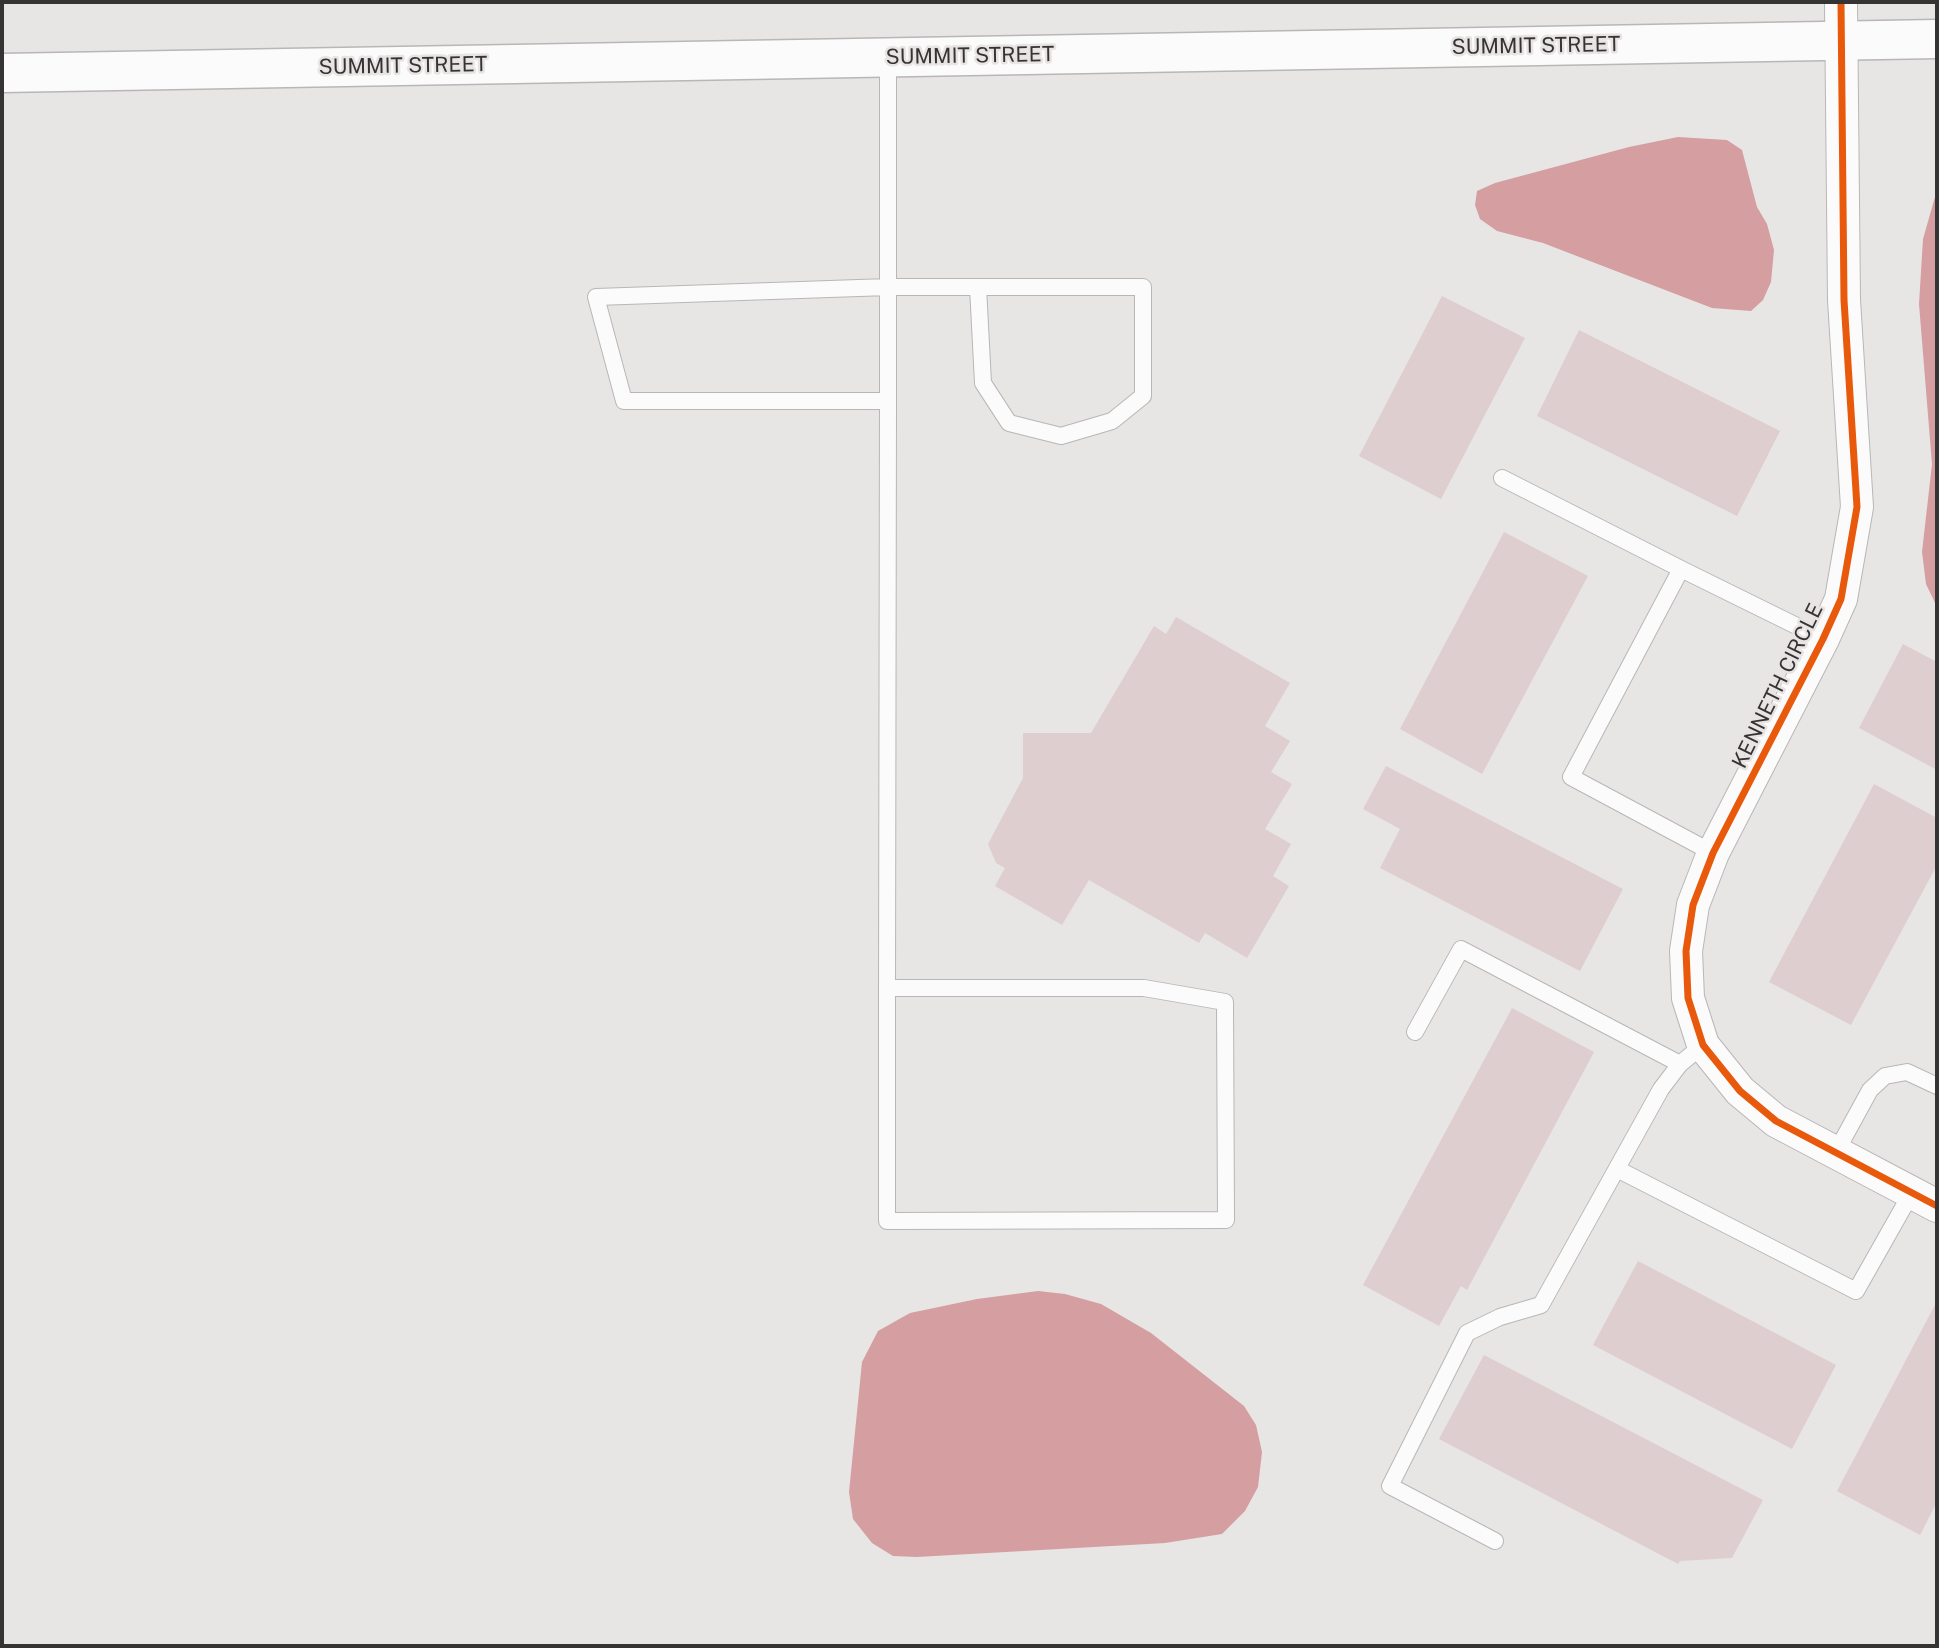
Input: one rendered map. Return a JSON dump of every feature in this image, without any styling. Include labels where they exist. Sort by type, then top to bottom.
[{"type":"main road","name":"SUMMIT STREET","points":[[2,73],[1937,39]]},
{"type":"street","name":"KENNETH CIRCLE","points":[[1841,2],[1844,300],[1857,507],[1841,598],[1824,639],[1713,853],[1693,905],[1686,951],[1688,998],[1692,1055],[1776,1121],[1925,1199]]},
{"type":"lane","points":[[887,988],[1144,988],[1225,1002],[1226,1220],[887,1221],[887,988],[888,401],[888,58]]},
{"type":"lane","points":[[888,401],[624,401],[596,297],[888,287],[978,287],[1143,287],[1143,396],[1112,421],[1061,436],[1009,424],[982,383],[978,287]]},
{"type":"lane","points":[[1502,478],[1824,639]]},
{"type":"lane","points":[[1681,569],[1571,777],[1713,853]]},
{"type":"lane","points":[[1415,1032],[1461,949],[1692,1055],[1661,1089],[1541,1305],[1500,1317],[1467,1332],[1390,1486],[1495,1541]]},
{"type":"lane","points":[[1835,1154],[1870,1090],[1885,1076],[1907,1072],[1937,1086]]},
{"type":"lane","points":[[1617,1169],[1856,1291],[1925,1199]]},
{"type":"shaded area","points":[[1678,137],[1727,140],[1742,150],[1757,207],[1767,224],[1774,250],[1771,282],[1763,300],[1751,311],[1712,308],[1543,243],[1497,231],[1480,219],[1475,205],[1477,191],[1495,183],[1629,147]]},
{"type":"shaded area","points":[[1937,190],[1937,607],[1926,584],[1922,552],[1932,464],[1919,304],[1923,239]]},
{"type":"shaded area","points":[[1038,1291],[1065,1294],[1101,1304],[1151,1333],[1244,1406],[1256,1425],[1262,1452],[1258,1487],[1245,1511],[1222,1534],[1165,1543],[917,1557],[893,1556],[872,1543],[853,1519],[849,1492],[862,1362],[878,1331],[910,1313],[977,1299]]},
{"type":"building","points":[[1442,296],[1525,338],[1441,499],[1359,456]]},
{"type":"building","points":[[1579,330],[1780,431],[1737,516],[1537,416]]},
{"type":"building","points":[[1504,532],[1588,576],[1482,774],[1400,729]]},
{"type":"building","points":[[1176,617],[1290,683],[1265,726],[1290,741],[1271,772],[1292,784],[1265,829],[1291,844],[1273,876],[1289,886],[1247,958],[1205,933],[1199,943],[1089,880],[1062,925],[995,886],[1005,868],[996,863],[988,844],[1023,778],[1023,733],[1091,733],[1154,626],[1166,634]]},
{"type":"building","points":[[1903,644],[1937,662],[1937,770],[1859,728]]},
{"type":"building","points":[[1386,766],[1623,889],[1580,971],[1380,868],[1400,829],[1363,809]]},
{"type":"building","points":[[1874,784],[1937,818],[1937,865],[1851,1025],[1769,982]]},
{"type":"building","points":[[1512,1008],[1594,1052],[1467,1290],[1461,1286],[1439,1326],[1363,1285]]},
{"type":"building","points":[[1638,1261],[1836,1365],[1792,1449],[1593,1345]]},
{"type":"building","points":[[1937,1301],[1937,1502],[1920,1535],[1837,1491]]},
{"type":"building","points":[[1484,1355],[1763,1500],[1732,1558],[1680,1561],[1678,1564],[1439,1439]]},
{"type":"cycle path","points":[[1841,2],[1844,300],[1857,507],[1841,599],[1713,853],[1693,905],[1686,951],[1688,998],[1703,1045],[1740,1091],[1776,1121],[1937,1206]]}]
